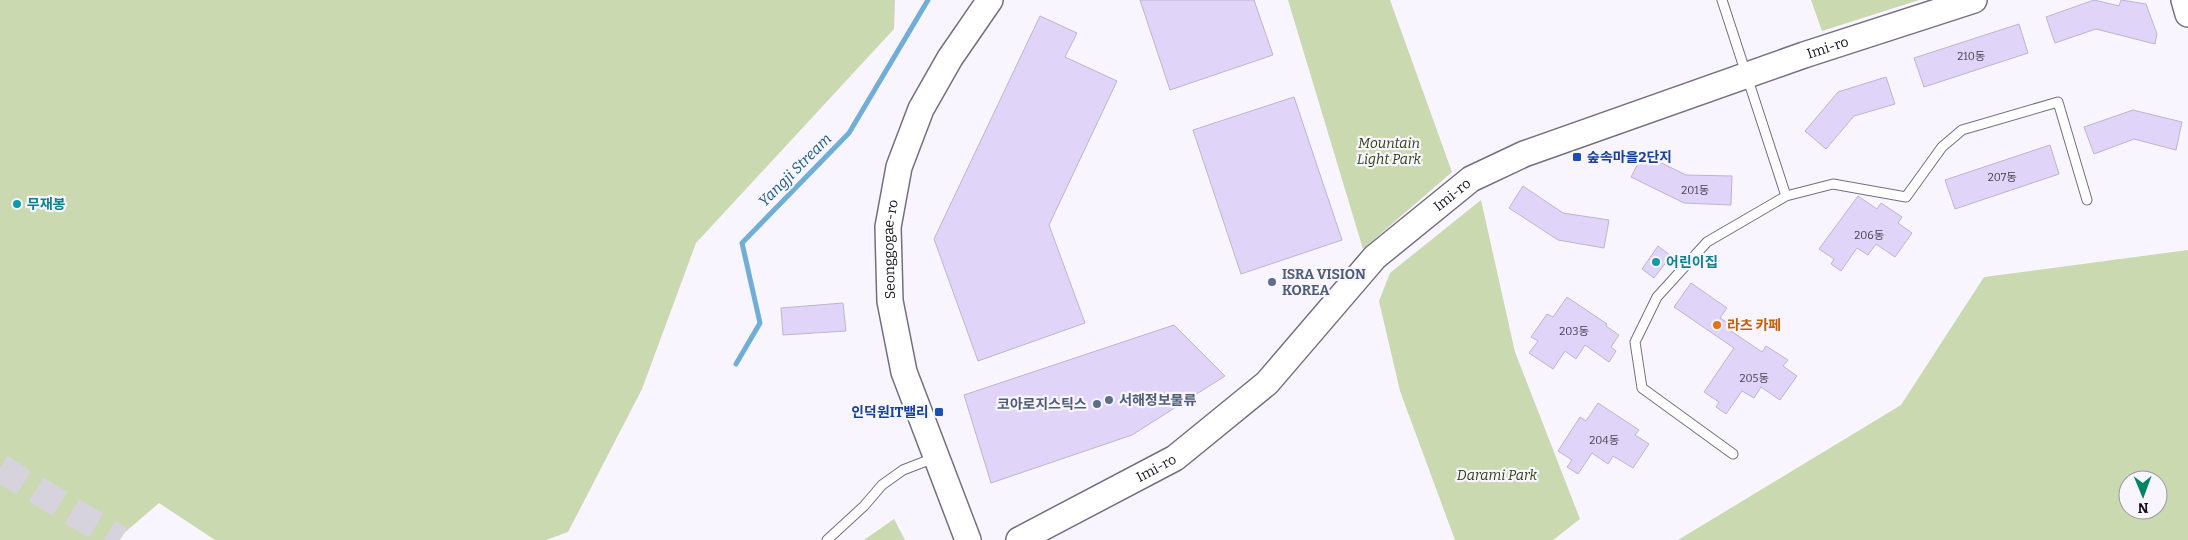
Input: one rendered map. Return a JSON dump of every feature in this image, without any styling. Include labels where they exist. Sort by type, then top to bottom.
[{"type":"street","name":"Seonggogae-ro","points":[[968,540],[904,372],[890,301],[888,227],[899,167],[921,109],[950,58],[990,0]]},
{"type":"street","name":"Imi-ro","points":[[1019,540],[1175,458],[1267,383],[1375,257],[1471,179],[1524,154],[1747,75],[1974,0]]},
{"type":"street","points":[[2184,0],[2188,14]]},
{"type":"lane","points":[[1722,0],[1786,196]]},
{"type":"lane","points":[[1733,454],[1642,388],[1636,342],[1657,297],[1707,242],[1786,196],[1833,184],[1906,197],[1942,146],[1962,130],[2058,102],[2087,200]]},
{"type":"lane","points":[[827,540],[864,506],[882,485],[903,470],[937,457]]},
{"type":"green space","points":[[0,0],[895,0],[894,29],[696,243],[642,389],[568,532],[546,540],[215,540],[159,503],[116,540],[0,540]]},
{"type":"green space","name":"Mountain Light Park","points":[[1288,0],[1390,0],[1452,172],[1363,249]]},
{"type":"green space","points":[[1811,0],[1919,0],[1822,31]]},
{"type":"green space","name":"Darami Park","points":[[1481,200],[1515,352],[1580,519],[1553,540],[1455,540],[1400,391],[1379,301],[1390,273]]},
{"type":"green space","points":[[2188,250],[2188,540],[1678,540],[1901,405],[1984,277]]},
{"type":"green space","points":[[894,519],[905,540],[864,540]]},
{"type":"building","points":[[1140,0],[1254,0],[1273,55],[1170,90]]},
{"type":"building","points":[[2094,0],[2119,6],[2121,0],[2146,4],[2157,34],[2155,44],[2096,29],[2055,43],[2046,17]]},
{"type":"building","points":[[1040,16],[1077,33],[1065,57],[1117,81],[1049,225],[1085,323],[978,361],[934,239]]},
{"type":"building","points":[[2019,24],[2028,53],[1924,87],[1914,58]]},
{"type":"building","points":[[1886,77],[1895,104],[1854,116],[1826,149],[1805,131],[1838,92]]},
{"type":"building","points":[[1294,97],[1342,240],[1241,274],[1193,130]]},
{"type":"building","points":[[2133,110],[2182,122],[2176,150],[2134,139],[2094,154],[2084,127]]},
{"type":"building","points":[[2050,145],[2059,174],[1955,209],[1945,180]]},
{"type":"building","points":[[1643,154],[1686,175],[1732,176],[1731,205],[1684,203],[1631,177]]},
{"type":"building","points":[[1523,186],[1563,213],[1609,220],[1604,248],[1558,240],[1509,208]]},
{"type":"building","points":[[1858,196],[1877,209],[1881,203],[1902,217],[1898,223],[1912,233],[1895,257],[1876,244],[1868,255],[1857,248],[1841,271],[1831,264],[1834,259],[1819,249]]},
{"type":"building","name":"어린이집","points":[[1658,246],[1671,256],[1654,278],[1642,269]]},
{"type":"building","points":[[1691,283],[1727,308],[1720,318],[1734,327],[1731,331],[1762,352],[1766,346],[1788,360],[1783,366],[1797,376],[1780,400],[1761,387],[1754,398],[1742,391],[1726,414],[1716,407],[1719,402],[1704,392],[1734,348],[1674,307]]},
{"type":"building","points":[[1567,297],[1607,324],[1606,326],[1619,335],[1611,347],[1616,351],[1609,362],[1585,345],[1576,359],[1565,351],[1553,369],[1529,353],[1538,341],[1531,337],[1547,314],[1553,317]]},
{"type":"building","points":[[843,303],[846,331],[783,335],[781,308]]},
{"type":"building","points":[[1174,325],[1225,376],[1132,435],[991,483],[964,395]]},
{"type":"building","points":[[1598,403],[1639,430],[1635,435],[1649,444],[1633,468],[1613,456],[1608,464],[1592,453],[1578,474],[1567,467],[1572,460],[1558,451],[1580,417],[1586,421]]},
{"type":"waterway","name":"Yangji Stream","points":[[736,364],[760,323],[742,243],[849,133],[928,0]]},
{"type":"tunnel","points":[[0,468],[120,540]]},
{"type":"place","name":"숲속마을2단지","points":[[1577,157]]},
{"type":"place","name":"무재봉","points":[[17,204]]},
{"type":"place","name":"어린이집","points":[[1656,262]]},
{"type":"place","name":"ISRA VISION KOREA","points":[[1272,282]]},
{"type":"place","name":"라츠 카페","points":[[1717,325]]},
{"type":"place","name":"서해정보물류","points":[[1109,400]]},
{"type":"place","name":"코아로지스틱스","points":[[1097,404]]},
{"type":"place","name":"인덕원IT밸리","points":[[939,412]]}]
